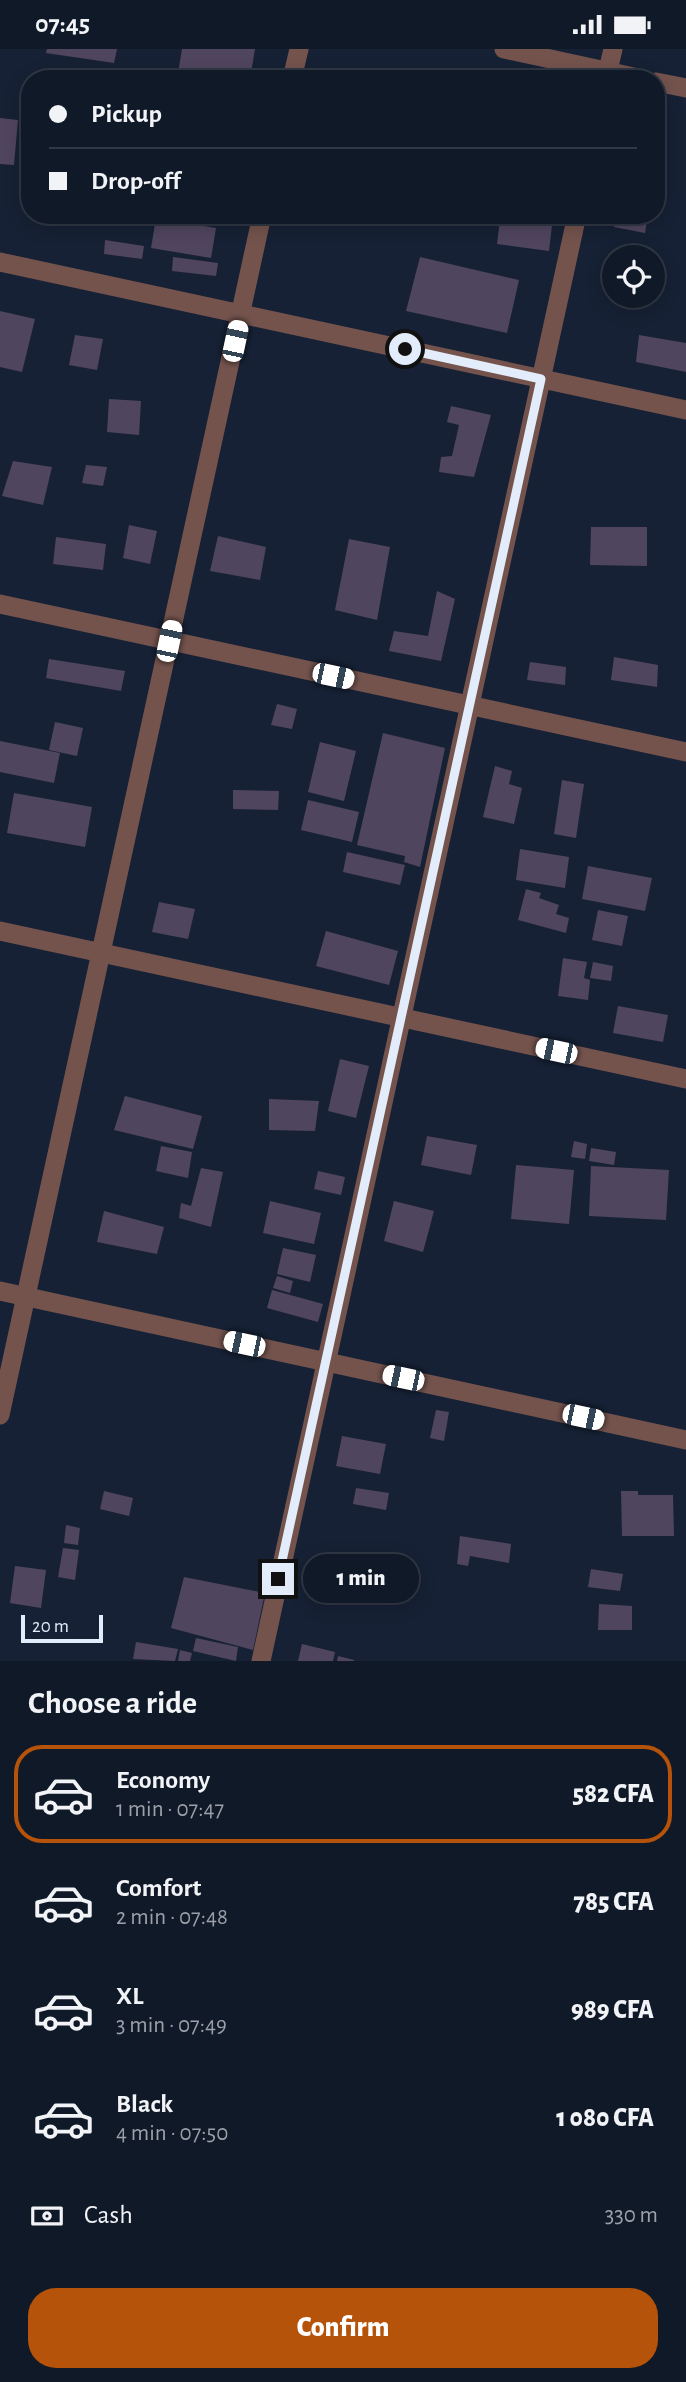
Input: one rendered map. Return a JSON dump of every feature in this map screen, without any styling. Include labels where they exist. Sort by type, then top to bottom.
[{"type":"street","points":[[294,70],[299,49]]},
{"type":"street","points":[[504,49],[587,70]]},
{"type":"street","points":[[608,70],[613,49]]},
{"type":"street","points":[[665,84],[686,88]]},
{"type":"street","points":[[0,1415],[260,224]]},
{"type":"street","points":[[261,1661],[575,224]]},
{"type":"street","points":[[0,262],[686,410]]},
{"type":"street","points":[[0,604],[686,752]]},
{"type":"street","points":[[0,931],[686,1079]]},
{"type":"street","points":[[0,1291],[686,1440]]},
{"type":"building","points":[[47,49],[117,49],[114,63],[46,53]]},
{"type":"building","points":[[182,49],[255,49],[252,70],[178,70]]},
{"type":"building","points":[[0,118],[18,120],[14,165],[0,164]]},
{"type":"building","points":[[155,224],[192,224],[216,228],[211,258],[151,248]]},
{"type":"building","points":[[499,224],[552,225],[549,251],[497,244]]},
{"type":"building","points":[[614,224],[646,224],[645,233],[614,227]]},
{"type":"building","points":[[105,240],[144,246],[142,259],[104,254]]},
{"type":"building","points":[[173,257],[218,263],[216,276],[172,271]]},
{"type":"building","points":[[420,257],[519,280],[507,333],[406,311]]},
{"type":"building","points":[[0,311],[35,319],[22,372],[0,367]]},
{"type":"building","points":[[75,335],[103,339],[97,370],[69,365]]},
{"type":"building","points":[[639,335],[686,343],[686,372],[636,362]]},
{"type":"building","points":[[109,399],[141,401],[139,435],[107,432]]},
{"type":"building","points":[[451,406],[491,415],[474,477],[439,472],[441,457],[452,456],[459,425],[447,422]]},
{"type":"building","points":[[13,461],[52,467],[43,505],[2,496]]},
{"type":"building","points":[[86,465],[107,467],[103,486],[82,483]]},
{"type":"building","points":[[129,525],[157,531],[150,564],[123,558]]},
{"type":"building","points":[[591,527],[647,527],[647,566],[590,565]]},
{"type":"building","points":[[218,536],[266,547],[260,580],[210,571]]},
{"type":"building","points":[[56,537],[106,544],[103,570],[53,564]]},
{"type":"building","points":[[349,539],[390,547],[377,620],[335,610]]},
{"type":"building","points":[[437,591],[455,599],[441,661],[389,651],[394,631],[428,636]]},
{"type":"building","points":[[614,657],[658,665],[657,687],[611,680]]},
{"type":"building","points":[[49,659],[125,671],[121,691],[46,678]]},
{"type":"building","points":[[530,662],[566,667],[565,685],[527,680]]},
{"type":"building","points":[[277,704],[297,709],[292,729],[271,725]]},
{"type":"building","points":[[55,722],[83,728],[77,756],[49,750]]},
{"type":"building","points":[[383,733],[445,748],[420,867],[404,862],[405,856],[357,845]]},
{"type":"building","points":[[0,741],[60,753],[54,783],[0,772]]},
{"type":"building","points":[[320,742],[356,751],[344,801],[308,792]]},
{"type":"building","points":[[495,766],[512,771],[509,784],[522,788],[514,824],[483,817]]},
{"type":"building","points":[[562,780],[584,784],[576,838],[554,834]]},
{"type":"building","points":[[233,790],[279,791],[278,810],[233,809]]},
{"type":"building","points":[[14,793],[92,807],[85,847],[7,833]]},
{"type":"building","points":[[308,800],[359,812],[352,842],[301,830]]},
{"type":"building","points":[[520,849],[569,857],[565,888],[516,880]]},
{"type":"building","points":[[347,852],[405,865],[400,885],[343,872]]},
{"type":"building","points":[[588,866],[652,878],[645,911],[582,899]]},
{"type":"building","points":[[526,889],[541,893],[539,898],[559,905],[556,914],[569,918],[566,933],[518,920]]},
{"type":"building","points":[[159,902],[195,909],[188,939],[152,932]]},
{"type":"building","points":[[598,910],[628,916],[622,946],[592,940]]},
{"type":"building","points":[[326,931],[398,951],[389,985],[316,966]]},
{"type":"building","points":[[563,958],[587,962],[584,978],[590,980],[588,1000],[558,996]]},
{"type":"building","points":[[593,962],[613,966],[611,981],[590,978]]},
{"type":"building","points":[[618,1006],[668,1015],[663,1042],[613,1033]]},
{"type":"building","points":[[340,1059],[369,1066],[356,1118],[328,1111]]},
{"type":"building","points":[[125,1096],[202,1116],[193,1149],[114,1130]]},
{"type":"building","points":[[269,1099],[319,1101],[315,1131],[269,1130]]},
{"type":"building","points":[[427,1136],[477,1145],[471,1175],[421,1165]]},
{"type":"building","points":[[574,1141],[587,1144],[585,1159],[571,1157]]},
{"type":"building","points":[[161,1146],[192,1152],[188,1178],[156,1171]]},
{"type":"building","points":[[591,1148],[616,1152],[614,1165],[589,1161]]},
{"type":"building","points":[[516,1165],[574,1170],[569,1224],[511,1219]]},
{"type":"building","points":[[591,1166],[669,1170],[666,1220],[589,1216]]},
{"type":"building","points":[[201,1168],[223,1172],[211,1227],[179,1218],[181,1203],[191,1206]]},
{"type":"building","points":[[318,1171],[345,1177],[341,1195],[314,1189]]},
{"type":"building","points":[[270,1201],[321,1213],[314,1244],[263,1233]]},
{"type":"building","points":[[394,1201],[434,1211],[423,1252],[384,1241]]},
{"type":"building","points":[[104,1211],[164,1227],[157,1254],[97,1242]]},
{"type":"building","points":[[283,1248],[316,1255],[310,1282],[277,1274]]},
{"type":"building","points":[[277,1276],[293,1281],[290,1293],[273,1288]]},
{"type":"building","points":[[272,1290],[323,1304],[318,1322],[267,1308]]},
{"type":"building","points":[[436,1410],[449,1412],[444,1441],[430,1438]]},
{"type":"building","points":[[342,1436],[386,1444],[380,1474],[336,1466]]},
{"type":"building","points":[[356,1488],[389,1493],[386,1510],[353,1504]]},
{"type":"building","points":[[104,1491],[133,1498],[129,1516],[100,1509]]},
{"type":"building","points":[[621,1491],[638,1491],[638,1495],[673,1495],[674,1536],[622,1536]]},
{"type":"building","points":[[66,1525],[80,1528],[78,1545],[64,1543]]},
{"type":"building","points":[[460,1536],[511,1544],[509,1563],[470,1556],[468,1566],[457,1564]]},
{"type":"building","points":[[63,1548],[79,1550],[75,1580],[58,1577]]},
{"type":"building","points":[[15,1566],[46,1570],[41,1608],[10,1603]]},
{"type":"building","points":[[591,1569],[623,1574],[620,1591],[588,1587]]},
{"type":"building","points":[[184,1577],[265,1593],[253,1650],[171,1628]]},
{"type":"building","points":[[599,1604],[632,1606],[632,1630],[598,1630]]},
{"type":"building","points":[[196,1638],[238,1647],[236,1661],[193,1651]]},
{"type":"building","points":[[136,1642],[178,1649],[175,1661],[133,1659]]},
{"type":"building","points":[[302,1644],[335,1652],[333,1661],[298,1661]]},
{"type":"building","points":[[180,1650],[192,1653],[190,1661],[178,1661]]},
{"type":"building","points":[[338,1656],[354,1660],[354,1661],[337,1661]]},
{"type":"route","points":[[278,1579],[541,379],[405,349]]}]
